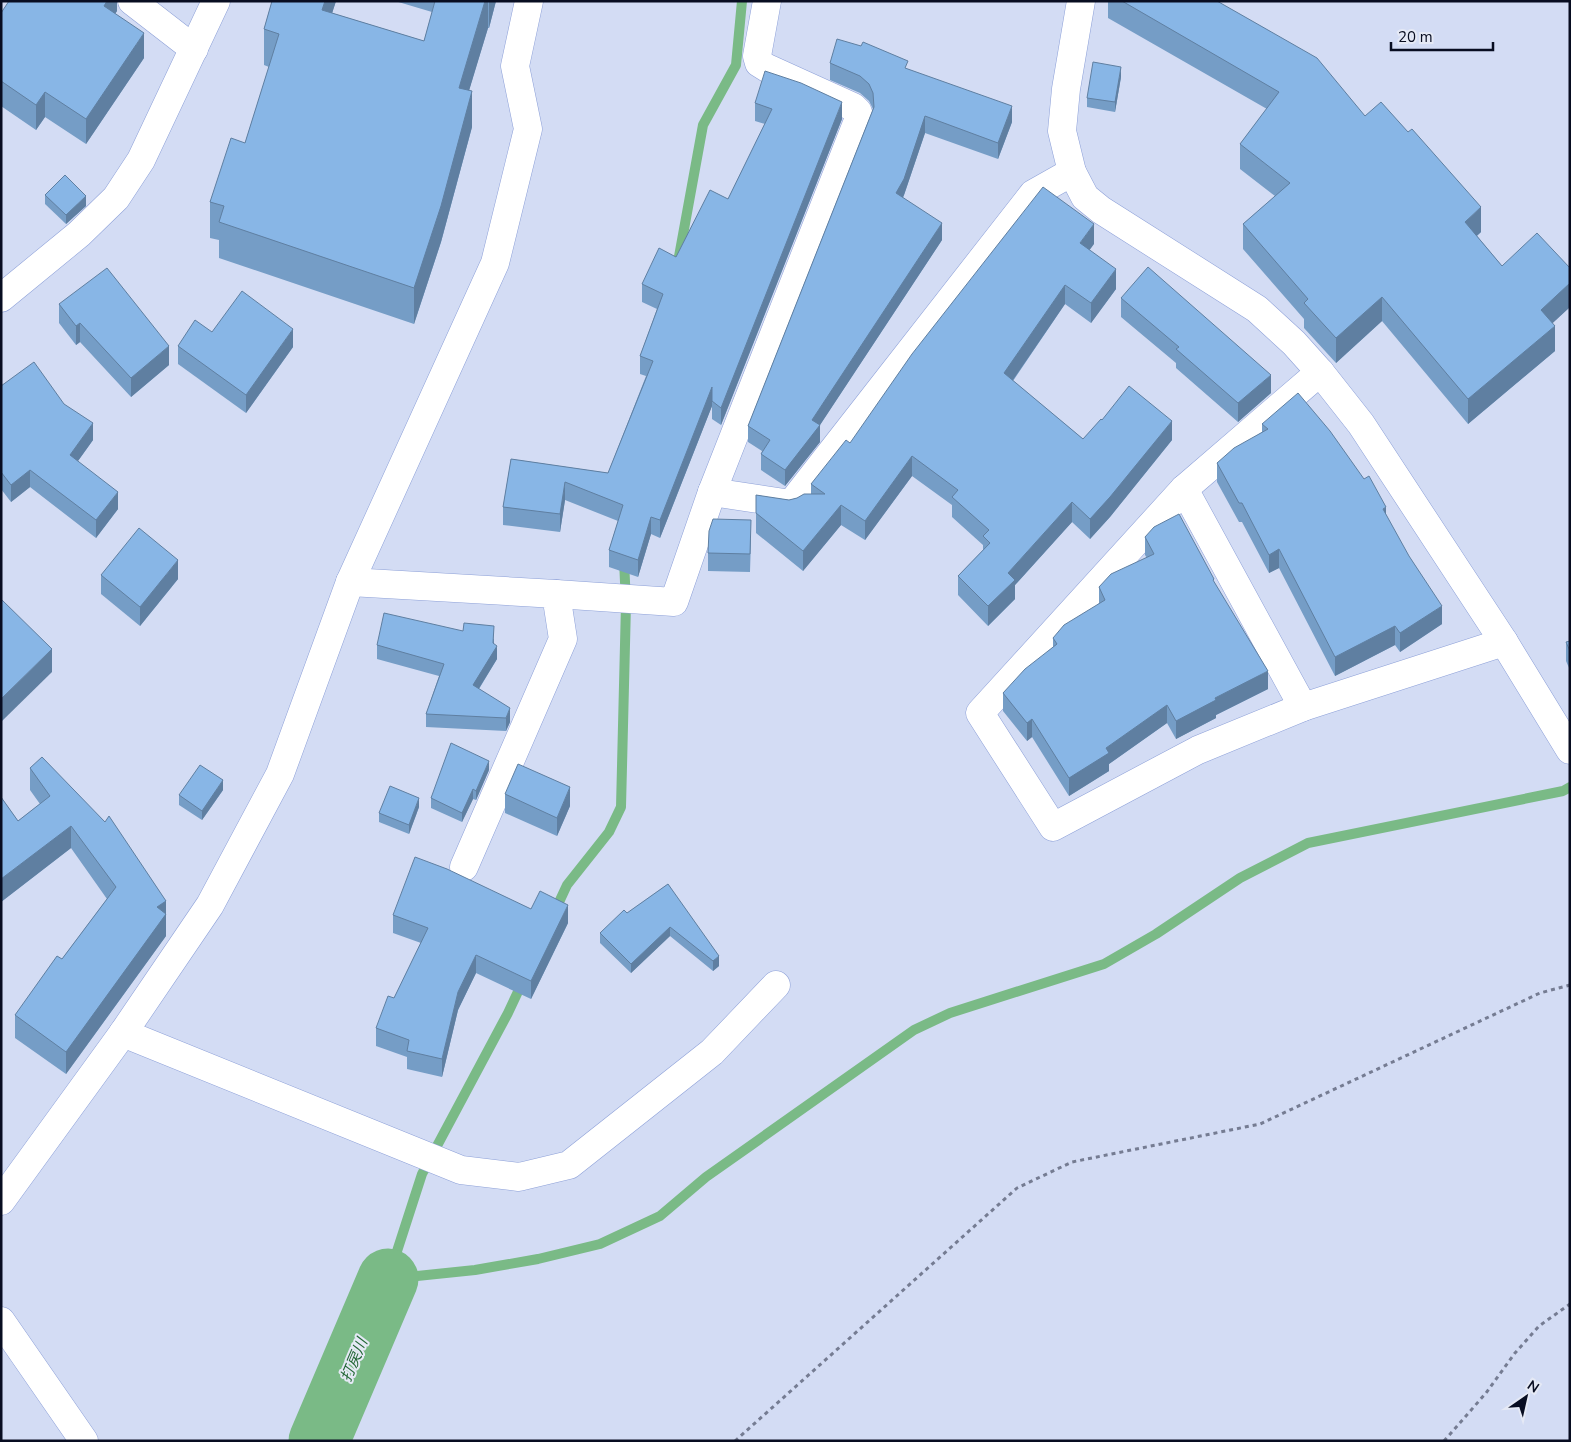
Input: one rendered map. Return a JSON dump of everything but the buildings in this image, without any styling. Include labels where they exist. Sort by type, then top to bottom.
[{"type":"street","points":[[132,1],[194,49]]},
{"type":"street","points":[[1,298],[79,234],[116,198],[141,160],[216,1]]},
{"type":"street","points":[[1,1201],[123,1033],[210,905],[280,774],[350,582],[495,263],[528,129],[514,66],[529,1]]},
{"type":"street","points":[[350,582],[674,602],[712,492],[859,118],[858,112],[853,107],[766,68],[759,63],[757,56],[767,1]]},
{"type":"street","points":[[1081,1],[1066,89],[1062,131],[1072,172],[1086,197],[1101,210],[1257,309],[1294,343],[1320,372],[1361,424],[1504,642],[1570,750]]},
{"type":"street","points":[[712,492],[791,504],[1033,194],[1072,172]]},
{"type":"street","points":[[1320,372],[1184,489],[980,712],[1053,827],[1198,750],[1303,707],[1504,642]]},
{"type":"street","points":[[1184,489],[1303,707]]},
{"type":"street","points":[[464,867],[563,639],[556,594]]},
{"type":"street","points":[[123,1033],[461,1170],[519,1177],[569,1165],[712,1052],[776,985]]},
{"type":"street","points":[[1,1321],[84,1441]]},
{"type":"path","points":[[735,1441],[1017,1188],[1072,1162],[1260,1124],[1540,993],[1570,985]]},
{"type":"path","points":[[1444,1441],[1486,1393],[1539,1326],[1570,1304]]},
{"type":"waterway","points":[[678,262],[703,125],[736,65],[742,1]]},
{"type":"waterway","points":[[554,913],[567,885],[609,832],[621,807],[626,604],[624,560]]},
{"type":"waterway","points":[[523,981],[508,1013],[422,1174],[388,1279],[475,1270],[538,1259],[600,1244],[660,1216],[706,1177],[914,1030],[950,1013],[1104,964],[1156,934],[1240,878],[1308,843],[1563,791],[1570,787]]},
{"type":"waterway","name":"打戻川","points":[[319,1441],[388,1279]]}]
